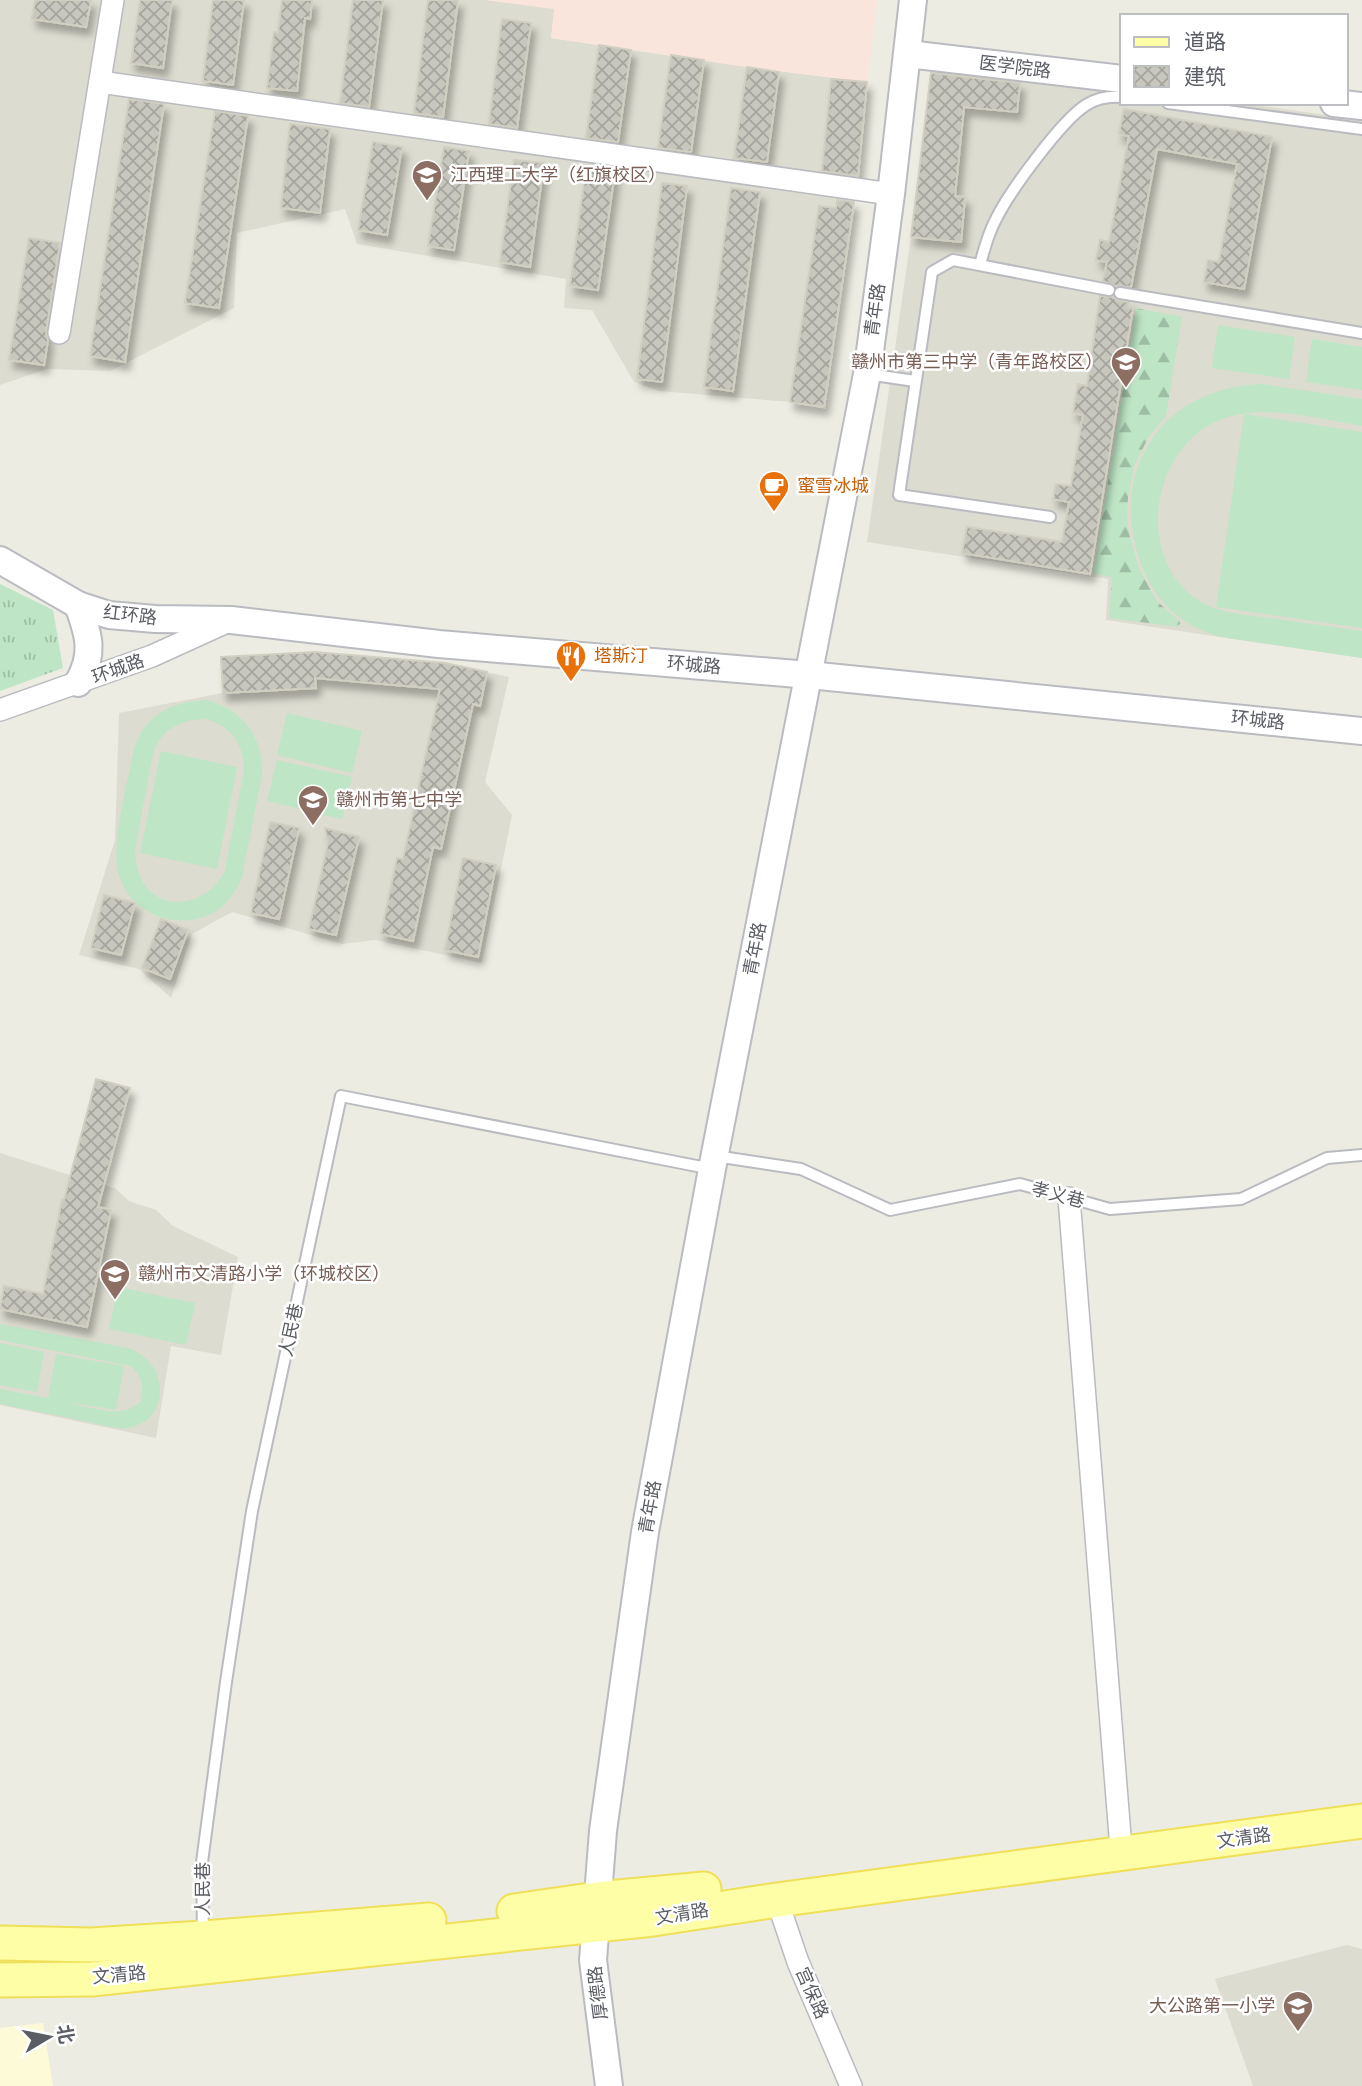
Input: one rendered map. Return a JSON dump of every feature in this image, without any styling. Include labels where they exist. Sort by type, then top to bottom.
[{"type":"main road","name":"文清路","points":[[0,1980],[92,1979],[597,1912],[683,1893],[776,1878],[1120,1836],[1362,1802]]},
{"type":"main road","name":"文清路","points":[[0,1943],[91,1945],[204,1938],[417,1921],[538,1908],[653,1919],[777,1899],[1362,1821]]},
{"type":"street","points":[[58,333],[113,0]]},
{"type":"street","name":"青年路","points":[[597,1912],[603,1831],[645,1532],[713,1163],[867,374],[913,0]]},
{"type":"street","name":"医学院路","points":[[908,54],[1120,79]]},
{"type":"street","points":[[100,82],[891,194]]},
{"type":"street","name":"红环路","points":[[0,560],[78,605],[108,615],[155,620],[231,620]]},
{"type":"street","points":[[78,605],[89,648],[89,666],[78,683]]},
{"type":"street","name":"环城路","points":[[0,709],[152,656],[231,620],[439,644],[809,675],[1362,730]]},
{"type":"street","points":[[1069,1198],[1120,1836]]},
{"type":"street","name":"宫保路","points":[[777,1899],[798,1962],[851,2086]]},
{"type":"street","name":"厚德路","points":[[597,1912],[593,1960],[609,2086]]},
{"type":"lane","points":[[980,265],[986,241],[1010,196],[1071,117],[1086,104],[1099,99],[1120,97]]},
{"type":"lane","points":[[1183,105],[1362,129]]},
{"type":"lane","points":[[1050,517],[899,495],[932,272],[953,260],[1115,292],[1362,332]]},
{"type":"lane","points":[[867,374],[915,381]]},
{"type":"lane","name":"人民巷","points":[[204,1938],[202,1862],[252,1511],[341,1096],[713,1163]]},
{"type":"lane","name":"孝义巷","points":[[713,1163],[801,1169],[890,1210],[1020,1184],[1110,1209],[1241,1199],[1327,1158],[1362,1155]]},
{"type":"shaded area","name":"江西理工大学（红旗校区）","points":[[0,0],[486,0],[555,9],[551,38],[867,82],[858,178],[824,407],[659,391],[634,382],[592,310],[564,308],[566,279],[357,244],[345,209],[237,233],[234,308],[110,371],[47,369],[0,385]]},
{"type":"shaded area","points":[[486,0],[878,0],[867,82],[551,38],[554,9]]},
{"type":"shaded area","name":"赣州市第三中学（青年路校区）","points":[[937,66],[1120,87],[1120,105],[1255,105],[1362,120],[1362,658],[1106,620],[1108,579],[867,542],[932,70]]},
{"type":"shaded area","name":"赣州市第七中学","points":[[314,652],[445,663],[509,677],[485,782],[512,815],[482,963],[375,940],[342,944],[232,912],[192,934],[171,998],[139,969],[79,955],[115,840],[119,713],[222,693],[221,657]]},
{"type":"shaded area","name":"赣州市文清路小学（环城校区）","points":[[96,1079],[130,1088],[104,1185],[115,1188],[129,1201],[156,1210],[173,1226],[238,1257],[221,1355],[171,1346],[156,1438],[0,1405],[0,1153],[70,1175]]},
{"type":"shaded area","name":"大公路第一小学","points":[[1347,1945],[1362,1949],[1362,2086],[1253,2086],[1215,1979]]},
{"type":"shaded area","points":[[43,2023],[53,2086],[0,2086],[0,2028]]},
{"type":"green space","points":[[1136,308],[1182,317],[1166,416],[1148,438],[1134,466],[1127,515],[1129,534],[1139,568],[1156,600],[1180,622],[1179,627],[1109,618],[1112,577],[1093,574]]},
{"type":"green space","points":[[1218,325],[1295,337],[1289,379],[1212,368]]},
{"type":"green space","points":[[1312,339],[1362,347],[1362,390],[1306,382]]},
{"type":"green space","points":[[1262,384],[1362,399],[1362,426],[1293,414],[1258,412],[1225,418],[1200,431],[1181,450],[1168,474],[1160,500],[1158,528],[1163,554],[1176,578],[1204,604],[1235,613],[1362,631],[1362,658],[1221,637],[1205,632],[1168,608],[1151,585],[1138,555],[1131,522],[1132,490],[1140,462],[1154,436],[1174,415],[1199,399],[1228,388]]},
{"type":"green space","points":[[1244,414],[1362,432],[1362,628],[1216,607]]},
{"type":"green space","points":[[0,584],[53,610],[63,668],[0,691]]},
{"type":"green space","points":[[205,700],[230,710],[248,727],[259,749],[262,775],[242,877],[235,891],[225,904],[210,914],[195,919],[178,920],[147,911],[134,901],[124,887],[116,858],[121,810],[134,748],[146,726],[153,718],[171,707]],"holes":[[[204,719],[213,722],[234,738],[244,762],[225,870],[208,892],[183,902],[170,901],[158,897],[148,889],[140,876],[136,859],[135,849],[153,754],[166,733],[179,724]]]},
{"type":"green space","points":[[287,713],[362,731],[352,773],[277,755]]},
{"type":"green space","points":[[161,751],[237,767],[217,869],[140,853]]},
{"type":"green space","points":[[277,760],[352,777],[342,819],[267,801]]},
{"type":"green space","points":[[118,1287],[195,1303],[186,1345],[109,1329]]},
{"type":"green space","points":[[0,1324],[134,1350],[148,1361],[159,1382],[159,1398],[154,1412],[142,1423],[122,1428],[0,1404],[0,1389],[48,1398],[56,1354],[124,1366],[116,1410],[66,1402],[105,1410],[115,1411],[125,1410],[141,1401],[142,1391],[140,1377],[130,1366],[0,1340]]},
{"type":"green space","points":[[0,1343],[44,1352],[37,1392],[0,1385]]},
{"type":"building","points":[[35,0],[91,0],[86,27],[32,19]]},
{"type":"building","points":[[140,0],[172,0],[163,68],[131,63]]},
{"type":"building","points":[[213,0],[244,0],[233,85],[203,81]]},
{"type":"building","points":[[282,0],[312,0],[310,19],[305,18],[297,91],[267,88],[274,32],[278,33]]},
{"type":"building","points":[[353,0],[383,0],[369,107],[340,103]]},
{"type":"building","points":[[428,0],[458,0],[443,117],[414,113]]},
{"type":"building","points":[[502,19],[531,23],[517,128],[489,124]]},
{"type":"building","points":[[599,45],[631,50],[618,142],[586,138]]},
{"type":"building","points":[[671,55],[704,60],[691,152],[658,148]]},
{"type":"building","points":[[747,67],[779,72],[767,162],[734,158]]},
{"type":"building","points":[[931,73],[1020,83],[1017,112],[964,107],[955,196],[965,197],[961,242],[911,237]]},
{"type":"building","points":[[831,79],[867,82],[858,176],[822,171]]},
{"type":"building","points":[[129,99],[164,104],[125,362],[90,356]]},
{"type":"building","points":[[1124,109],[1272,137],[1244,289],[1204,282],[1208,260],[1219,262],[1237,164],[1157,149],[1131,287],[1116,286],[1103,281],[1107,262],[1096,260],[1100,240],[1109,242],[1129,136],[1119,134]]},
{"type":"building","points":[[215,111],[248,116],[219,308],[185,303]]},
{"type":"building","points":[[290,124],[330,129],[320,213],[281,208]]},
{"type":"building","points":[[373,142],[402,147],[387,235],[358,230]]},
{"type":"building","points":[[444,147],[469,151],[454,250],[428,246]]},
{"type":"building","points":[[514,160],[544,163],[530,267],[500,262]]},
{"type":"building","points":[[586,168],[615,172],[598,290],[570,286]]},
{"type":"building","points":[[662,183],[687,186],[662,382],[637,379]]},
{"type":"building","points":[[731,188],[760,192],[733,391],[704,387]]},
{"type":"building","points":[[837,200],[854,202],[824,407],[790,402],[819,206],[836,208]]},
{"type":"building","points":[[29,238],[60,243],[46,331],[48,340],[44,365],[9,360]]},
{"type":"building","points":[[1100,296],[1129,302],[1128,307],[1133,308],[1090,574],[962,553],[967,527],[1062,542],[1069,502],[1053,499],[1056,484],[1071,486],[1083,415],[1073,413],[1078,384],[1087,386]]},
{"type":"building","points":[[314,652],[445,663],[487,672],[480,706],[473,704],[441,849],[433,847],[413,941],[381,934],[397,858],[403,859],[440,689],[315,678],[316,688],[223,693],[221,657]]},
{"type":"building","points":[[270,822],[299,828],[279,919],[251,913]]},
{"type":"building","points":[[325,828],[359,837],[336,935],[309,929],[328,843]]},
{"type":"building","points":[[463,858],[496,865],[478,957],[445,950]]},
{"type":"building","points":[[104,895],[135,903],[121,955],[91,948]]},
{"type":"building","points":[[161,919],[188,930],[170,979],[142,968]]},
{"type":"building","points":[[96,1079],[130,1088],[98,1207],[111,1210],[87,1327],[0,1309],[4,1286],[43,1294],[62,1200]]},
{"type":"place","name":"江西理工大学（红旗校区）","points":[[427,202]]},
{"type":"place","name":"赣州市第三中学（青年路校区）","points":[[1126,389]]},
{"type":"place","name":"蜜雪冰城","points":[[774,513]]},
{"type":"place","name":"塔斯汀","points":[[571,683]]},
{"type":"place","name":"赣州市第七中学","points":[[313,827]]},
{"type":"place","name":"赣州市文清路小学（环城校区）","points":[[115,1301]]},
{"type":"place","name":"大公路第一小学","points":[[1298,2033]]}]
